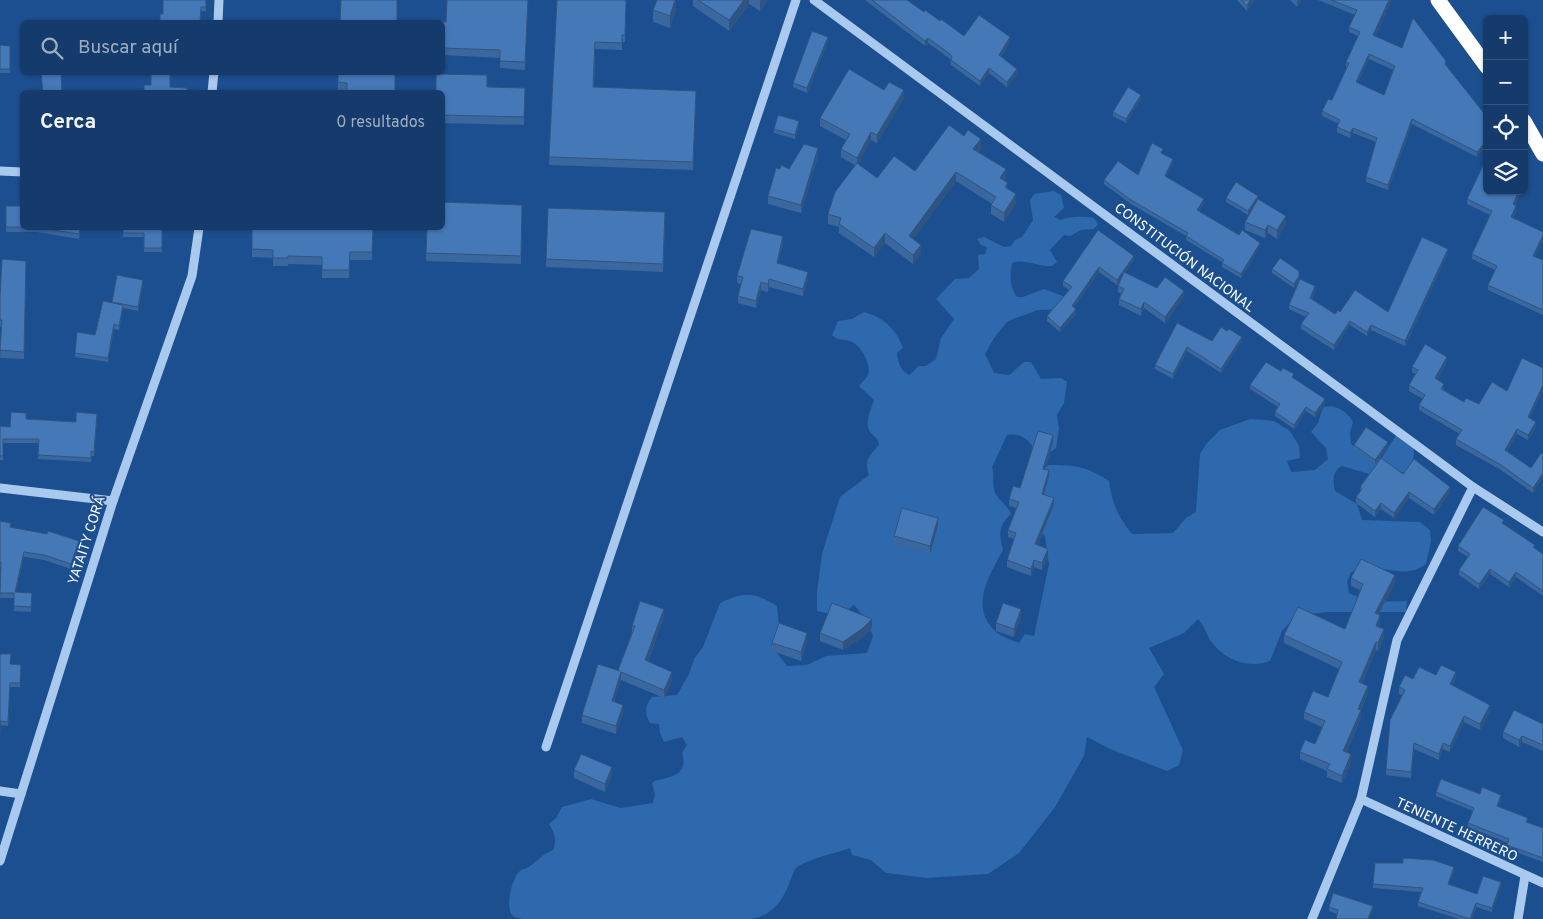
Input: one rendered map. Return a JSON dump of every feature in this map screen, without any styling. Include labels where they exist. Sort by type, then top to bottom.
[{"type":"highway","points":[[1438,0],[1483,62]]},
{"type":"highway","points":[[1528,128],[1543,154]]},
{"type":"street","points":[[218,20],[219,0]]},
{"type":"street","points":[[546,747],[796,0]]},
{"type":"street","name":"CONSTITUCIÓN NACIONAL","points":[[814,0],[1473,488],[1543,532]]},
{"type":"street","points":[[212,90],[214,75]]},
{"type":"street","points":[[0,171],[20,172]]},
{"type":"street","name":"YATAITY CORÁ","points":[[0,861],[113,501],[192,276],[199,230]]},
{"type":"street","points":[[0,488],[113,501]]},
{"type":"street","points":[[1312,919],[1361,800],[1397,640],[1473,488]]},
{"type":"street","points":[[0,791],[21,794]]},
{"type":"street","name":"TENIENTE HERRERO","points":[[1361,800],[1526,876],[1543,882]]},
{"type":"street","points":[[1518,919],[1526,876]]},
{"type":"shaded area","points":[[1054,191],[1061,195],[1064,208],[1054,217],[1060,220],[1077,217],[1094,218],[1098,224],[1094,229],[1081,230],[1070,236],[1064,235],[1050,250],[1057,262],[1052,266],[1026,262],[1012,263],[1011,280],[1017,297],[1023,297],[1044,289],[1071,299],[1068,309],[1038,310],[1007,322],[994,338],[985,354],[994,373],[1009,375],[1024,362],[1031,362],[1041,379],[1061,378],[1067,382],[1064,403],[1057,415],[1059,429],[1056,448],[1045,456],[1038,457],[1023,437],[1007,435],[992,467],[993,485],[996,495],[1011,514],[1004,522],[1001,530],[1003,550],[984,590],[983,612],[987,622],[997,633],[1019,643],[1025,634],[1034,636],[1049,564],[1045,537],[1033,521],[1034,480],[1048,465],[1080,467],[1109,481],[1116,509],[1132,534],[1173,533],[1186,518],[1196,512],[1200,454],[1206,444],[1220,430],[1250,419],[1274,421],[1290,431],[1299,446],[1300,458],[1287,461],[1291,472],[1315,470],[1328,459],[1326,448],[1311,432],[1318,423],[1323,407],[1327,406],[1340,409],[1347,415],[1353,422],[1350,433],[1351,444],[1375,461],[1381,459],[1397,434],[1414,446],[1414,457],[1407,472],[1369,474],[1342,466],[1336,471],[1334,480],[1335,491],[1357,504],[1362,520],[1420,522],[1430,530],[1431,541],[1426,564],[1407,571],[1361,568],[1351,572],[1347,582],[1349,593],[1370,602],[1407,601],[1406,612],[1329,612],[1297,615],[1282,631],[1270,661],[1261,663],[1245,663],[1229,658],[1210,640],[1198,619],[1184,633],[1149,648],[1164,674],[1154,687],[1183,750],[1179,765],[1167,771],[1110,749],[1087,737],[1084,756],[1055,807],[1019,853],[988,874],[926,878],[886,873],[871,860],[852,855],[850,848],[799,866],[795,869],[786,891],[775,907],[764,915],[751,919],[522,919],[513,916],[510,911],[509,899],[514,879],[521,870],[553,850],[555,837],[549,824],[556,818],[562,807],[591,799],[621,808],[653,803],[655,794],[652,784],[654,781],[677,774],[681,770],[684,760],[682,753],[687,745],[682,737],[664,742],[659,724],[650,723],[648,719],[647,706],[652,697],[677,695],[689,674],[694,659],[703,647],[720,603],[736,596],[749,595],[762,598],[777,606],[779,626],[771,645],[787,666],[807,665],[826,656],[867,653],[873,636],[866,619],[854,605],[838,616],[817,611],[817,592],[822,554],[840,497],[869,475],[868,458],[879,445],[877,439],[868,428],[869,416],[874,400],[859,386],[868,374],[867,360],[854,343],[832,335],[838,321],[852,319],[864,312],[871,314],[888,325],[897,335],[903,348],[897,353],[899,363],[904,371],[909,375],[919,366],[926,366],[936,359],[941,338],[954,319],[936,299],[955,279],[969,278],[979,269],[978,255],[985,254],[987,247],[981,245],[977,239],[984,237],[1004,247],[1011,246],[1015,240],[1022,237],[1033,220],[1030,200],[1034,194]]},
{"type":"building","points":[[163,0],[206,0],[206,7],[201,7],[200,20],[160,20],[160,14],[163,14]]},
{"type":"building","points":[[341,0],[397,0],[397,20],[340,20]]},
{"type":"building","points":[[447,0],[528,0],[525,62],[500,61],[500,50],[445,48]]},
{"type":"building","points":[[557,0],[626,0],[625,35],[622,35],[622,43],[595,42],[593,87],[696,91],[693,162],[549,157]]},
{"type":"building","points":[[657,0],[675,0],[670,16],[653,10]]},
{"type":"building","points":[[698,0],[744,0],[729,20]]},
{"type":"building","points":[[872,0],[907,0],[940,21],[941,19],[964,36],[979,15],[1010,37],[999,55],[1017,69],[1007,82],[989,68],[980,81],[951,60],[950,54],[928,38],[925,41]]},
{"type":"building","points":[[1242,0],[1250,0],[1247,6]]},
{"type":"building","points":[[1331,0],[1389,0],[1373,35],[1402,48],[1413,18],[1446,61],[1445,64],[1483,112],[1483,145],[1477,152],[1412,119],[1388,185],[1366,177],[1377,138],[1353,128],[1350,133],[1337,127],[1340,120],[1322,111],[1328,99],[1332,100],[1349,63],[1346,62],[1360,32],[1349,27],[1357,10]],"holes":[[[1369,54],[1395,66],[1384,95],[1356,82]]]},
{"type":"building","points":[[812,31],[828,37],[807,88],[793,83]]},
{"type":"building","points":[[0,45],[10,46],[10,69],[0,69]]},
{"type":"building","points":[[849,69],[884,90],[889,82],[904,90],[877,135],[871,132],[857,158],[841,149],[850,134],[820,118]]},
{"type":"building","points":[[41,75],[61,75],[62,90],[43,90]]},
{"type":"building","points":[[151,75],[170,75],[170,87],[187,88],[187,90],[144,90],[144,85],[151,85]]},
{"type":"building","points":[[338,75],[395,75],[395,90],[347,90],[347,83],[338,82]]},
{"type":"building","points":[[436,75],[487,75],[487,87],[525,88],[524,117],[445,115],[445,90],[436,90]]},
{"type":"building","points":[[1128,87],[1141,95],[1126,119],[1113,112]]},
{"type":"building","points":[[778,115],[799,121],[795,135],[774,129]]},
{"type":"building","points":[[949,125],[964,136],[968,130],[981,139],[973,149],[1006,169],[1000,178],[1008,183],[1005,187],[1016,194],[1004,213],[991,205],[996,197],[956,172],[909,236],[921,245],[913,255],[885,233],[874,248],[839,224],[841,218],[828,214],[835,192],[857,163],[877,178],[894,156],[915,171]]},
{"type":"building","points":[[1152,143],[1163,149],[1161,153],[1173,159],[1165,176],[1204,199],[1197,210],[1239,235],[1242,230],[1260,243],[1241,274],[1222,263],[1224,260],[1186,236],[1188,233],[1131,200],[1104,180],[1118,161],[1138,175]]},
{"type":"building","points":[[804,144],[818,148],[801,205],[768,196],[776,168],[780,169],[781,165],[789,169]]},
{"type":"building","points":[[1483,165],[1483,195],[1517,195],[1513,204],[1516,206],[1511,217],[1543,232],[1533,256],[1543,260],[1543,310],[1488,285],[1497,266],[1472,254],[1492,211],[1467,199]]},
{"type":"building","points":[[1236,182],[1258,196],[1248,211],[1226,198]]},
{"type":"building","points":[[1258,199],[1286,216],[1277,230],[1268,225],[1265,230],[1245,222]]},
{"type":"building","points":[[445,202],[522,205],[521,256],[426,253],[427,230],[445,230]]},
{"type":"building","points":[[6,206],[20,206],[20,227],[6,227]]},
{"type":"building","points":[[548,208],[665,212],[663,264],[546,259]]},
{"type":"building","points":[[751,229],[783,236],[777,263],[808,272],[803,289],[769,279],[768,284],[761,282],[756,301],[738,296],[743,277],[737,276]]},
{"type":"building","points":[[53,230],[80,230],[79,234]]},
{"type":"building","points":[[123,230],[162,230],[162,248],[144,248],[144,233],[123,233]]},
{"type":"building","points":[[252,230],[373,230],[372,252],[350,252],[349,270],[322,270],[322,257],[288,256],[288,258],[273,258],[273,250],[252,249]]},
{"type":"building","points":[[1098,230],[1134,256],[1117,280],[1099,267],[1072,306],[1076,309],[1060,328],[1047,316],[1072,287],[1063,281]]},
{"type":"building","points":[[1422,237],[1448,249],[1405,341],[1371,325],[1367,332],[1350,321],[1334,345],[1301,324],[1309,313],[1289,305],[1300,279],[1315,286],[1310,298],[1335,314],[1338,310],[1340,312],[1355,290],[1388,312]]},
{"type":"building","points":[[1280,258],[1299,271],[1299,276],[1294,284],[1272,269]]},
{"type":"building","points":[[2,259],[26,261],[24,352],[0,350]]},
{"type":"building","points":[[1124,272],[1157,288],[1165,277],[1184,291],[1165,317],[1144,302],[1141,309],[1119,299],[1124,289],[1118,286]]},
{"type":"building","points":[[117,275],[143,280],[138,307],[112,302]]},
{"type":"building","points":[[103,301],[123,305],[119,326],[114,324],[108,358],[75,353],[77,332],[95,335]]},
{"type":"building","points":[[1177,323],[1212,341],[1221,327],[1227,331],[1229,329],[1242,337],[1221,369],[1187,347],[1173,374],[1155,365]]},
{"type":"building","points":[[1425,344],[1447,357],[1435,378],[1444,384],[1441,389],[1464,402],[1466,398],[1479,404],[1492,382],[1507,391],[1522,358],[1543,368],[1543,385],[1528,417],[1536,422],[1528,435],[1517,429],[1505,450],[1531,468],[1541,453],[1543,454],[1543,473],[1533,488],[1501,465],[1456,439],[1462,430],[1419,405],[1425,395],[1409,385],[1418,370],[1412,367]]},
{"type":"building","points":[[1266,362],[1281,371],[1283,368],[1294,374],[1292,377],[1325,399],[1315,413],[1306,407],[1294,425],[1275,412],[1280,404],[1250,385]]},
{"type":"building","points":[[11,412],[26,413],[26,419],[76,422],[76,412],[97,414],[94,452],[91,451],[91,458],[38,455],[39,439],[3,439],[3,456],[0,456],[0,426],[10,427]]},
{"type":"building","points":[[1366,427],[1388,442],[1375,460],[1354,445]]},
{"type":"building","points":[[1038,431],[1053,435],[1043,469],[1049,470],[1042,494],[1054,498],[1035,544],[1048,549],[1042,563],[1034,560],[1031,569],[1007,560],[1016,533],[1008,530],[1019,502],[1009,499],[1013,486],[1020,488]]},
{"type":"building","points":[[1381,458],[1403,474],[1414,459],[1450,487],[1434,509],[1409,492],[1394,513],[1381,503],[1375,511],[1356,497],[1362,489],[1360,487]]},
{"type":"building","points":[[1483,507],[1504,520],[1502,523],[1535,545],[1533,547],[1543,554],[1543,591],[1516,572],[1509,582],[1490,569],[1479,584],[1459,570],[1470,554],[1458,546]]},
{"type":"building","points":[[902,508],[938,518],[930,546],[894,536]]},
{"type":"building","points":[[0,521],[11,523],[10,527],[47,534],[48,531],[79,541],[71,564],[44,555],[24,552],[15,592],[32,593],[31,607],[14,606],[14,593],[0,593]]},
{"type":"building","points":[[1361,559],[1395,575],[1375,613],[1380,615],[1376,626],[1384,629],[1378,643],[1376,642],[1359,682],[1368,686],[1358,709],[1361,710],[1343,751],[1351,754],[1342,776],[1327,769],[1330,764],[1300,752],[1305,740],[1315,744],[1325,721],[1304,712],[1313,691],[1328,697],[1342,662],[1284,635],[1298,607],[1345,629],[1363,584],[1351,578]]},
{"type":"building","points":[[640,601],[664,609],[645,660],[672,672],[664,690],[621,672],[612,701],[623,705],[616,726],[582,715],[598,664],[620,671],[618,670],[635,626],[632,626]]},
{"type":"building","points":[[832,603],[872,619],[843,642],[820,633]]},
{"type":"building","points":[[1003,603],[1021,609],[1014,629],[996,623]]},
{"type":"building","points":[[779,623],[807,633],[801,652],[772,643]]},
{"type":"building","points":[[0,654],[11,654],[10,664],[21,665],[20,683],[10,683],[8,722],[0,721]]},
{"type":"building","points":[[1441,665],[1456,672],[1450,684],[1490,705],[1480,724],[1464,716],[1450,746],[1443,743],[1439,754],[1414,743],[1411,772],[1386,769],[1390,720],[1405,690],[1399,687],[1405,675],[1413,679],[1419,667],[1436,675]]},
{"type":"building","points":[[1514,710],[1543,724],[1543,745],[1522,736],[1519,740],[1503,732]]},
{"type":"building","points":[[581,754],[612,767],[605,784],[574,770]]},
{"type":"building","points":[[1441,779],[1480,794],[1482,787],[1501,795],[1497,806],[1528,818],[1526,822],[1543,828],[1543,858],[1507,845],[1509,839],[1468,823],[1474,808],[1436,792]]},
{"type":"building","points":[[1403,858],[1433,860],[1454,867],[1448,884],[1477,894],[1483,876],[1501,882],[1492,908],[1476,903],[1470,919],[1418,902],[1423,888],[1373,884],[1375,863],[1403,863]]},
{"type":"building","points":[[1333,893],[1373,906],[1368,919],[1336,919],[1338,910],[1329,907]]}]
